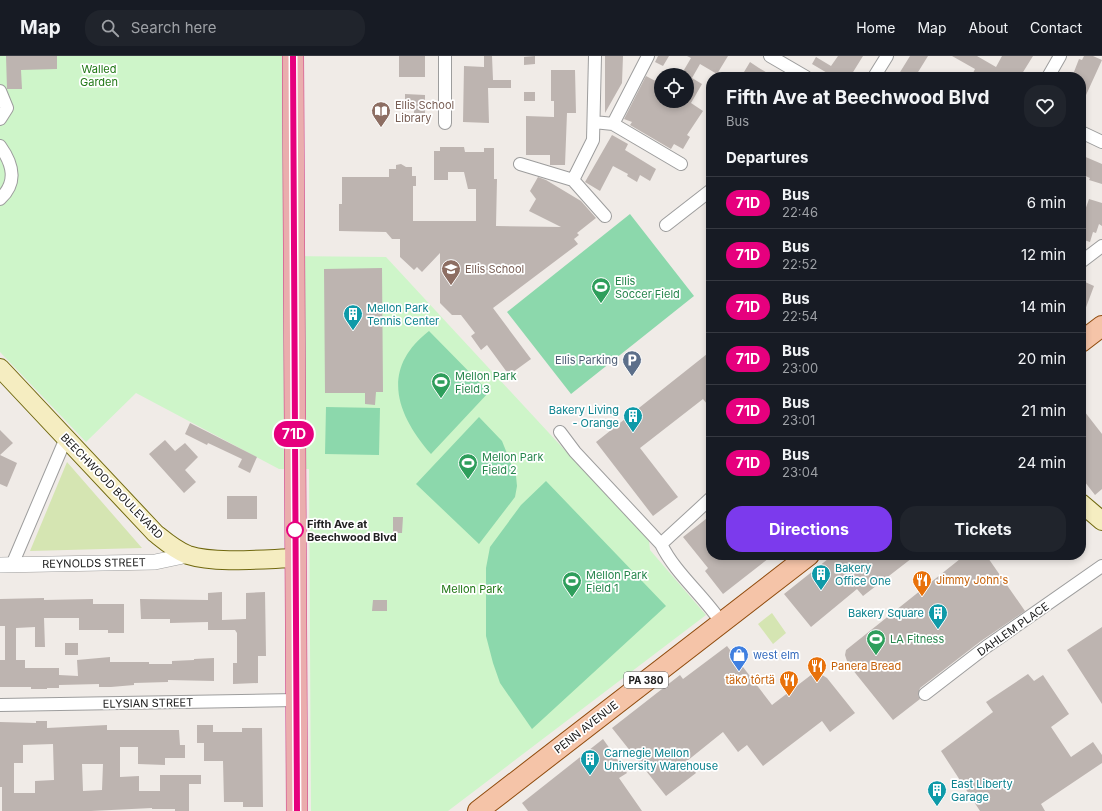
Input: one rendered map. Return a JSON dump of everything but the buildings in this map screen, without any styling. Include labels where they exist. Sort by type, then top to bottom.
[{"type":"highway","points":[[294,56],[297,811]]},
{"type":"main road","points":[[1086,338],[1102,326]]},
{"type":"main road","name":"BEECHWOOD BOULEVARD","points":[[0,368],[155,533],[171,546],[188,555],[208,559],[295,558]]},
{"type":"main road","points":[[1086,507],[1102,521]]},
{"type":"main road","name":"PENN AVENUE","points":[[478,811],[802,560]]},
{"type":"street","points":[[445,56],[445,123]]},
{"type":"street","points":[[573,180],[593,140],[595,56]]},
{"type":"street","points":[[613,124],[648,56]]},
{"type":"street","points":[[770,56],[797,72]]},
{"type":"street","points":[[877,72],[887,56]]},
{"type":"street","points":[[1051,72],[1060,56]]},
{"type":"street","points":[[0,91],[7,106],[6,112],[0,119]]},
{"type":"street","points":[[594,122],[613,124],[682,164]]},
{"type":"street","points":[[1086,134],[1102,142]]},
{"type":"street","points":[[0,146],[11,164],[12,175],[9,187],[0,199]]},
{"type":"street","points":[[520,164],[573,180],[605,216]]},
{"type":"street","points":[[666,225],[706,194]]},
{"type":"street","points":[[1086,259],[1102,246]]},
{"type":"street","points":[[560,432],[575,452],[661,544],[666,555],[712,608],[721,622]]},
{"type":"street","points":[[6,565],[66,438]]},
{"type":"street","points":[[661,544],[706,503]]},
{"type":"street","name":"REYNOLDS STREET","points":[[6,565],[155,562],[188,555]]},
{"type":"street","name":"DAHLEM PLACE","points":[[925,694],[986,647],[1102,566]]},
{"type":"street","name":"ELYSIAN STREET","points":[[0,705],[296,700]]},
{"type":"green space","name":"Mellon Park","points":[[0,56],[283,56],[285,256],[386,257],[649,541],[650,550],[706,615],[448,811],[311,811],[309,469],[279,469],[136,393],[86,442],[0,352]]},
{"type":"green space","name":"Ellis Soccer Field","points":[[630,214],[694,296],[571,394],[507,312]]},
{"type":"green space","name":"Mellon Park Field 3","points":[[429,331],[489,392],[431,454],[409,423],[402,408],[398,392],[399,376],[404,361],[414,346]]},
{"type":"green space","points":[[326,407],[380,408],[379,455],[325,454]]},
{"type":"green space","name":"Mellon Park Field 2","points":[[479,417],[502,441],[516,476],[517,486],[515,497],[479,544],[416,484]]},
{"type":"green space","points":[[67,462],[142,548],[30,551]]},
{"type":"green space","name":"Mellon Park Field 1","points":[[546,481],[666,606],[532,729],[500,683],[493,663],[486,636],[486,568],[490,547],[521,505]]},
{"type":"green space","points":[[772,613],[786,633],[773,644],[758,624]]},
{"type":"bus line","name":"71D","points":[[293,56],[295,476],[294,606],[297,811]]},
{"type":"place","name":"Ellis School Library","points":[[381,128]]},
{"type":"place","name":"Ellis School","points":[[451,286]]},
{"type":"place","name":"Ellis Soccer Field","points":[[601,304]]},
{"type":"place","name":"Mellon Park Tennis Center","points":[[353,331]]},
{"type":"place","name":"Ellis Parking","points":[[632,377]]},
{"type":"place","name":"Mellon Park Field 3","points":[[441,399]]},
{"type":"place","name":"Bakery Living - Orange","points":[[633,433]]},
{"type":"place","name":"Mellon Park Field 2","points":[[468,480]]},
{"type":"place","name":"Fifth Ave at Beechwood Blvd","points":[[295,530]]},
{"type":"place","name":"Bakery Office One","points":[[821,591]]},
{"type":"place","name":"Jimmy John's","points":[[922,597]]},
{"type":"place","name":"Mellon Park Field 1","points":[[572,598]]},
{"type":"place","name":"Bakery Square","points":[[938,630]]},
{"type":"place","name":"LA Fitness","points":[[876,656]]},
{"type":"place","name":"west elm","points":[[739,672]]},
{"type":"place","name":"Panera Bread","points":[[817,683]]},
{"type":"place","name":"täkō tôrtä","points":[[789,697]]},
{"type":"place","name":"Carnegie Mellon University Warehouse","points":[[590,776]]},
{"type":"place","name":"East Liberty Garage","points":[[937,807]]},
{"type":"park label","name":"Walled Garden","points":[[99,75]]}]
